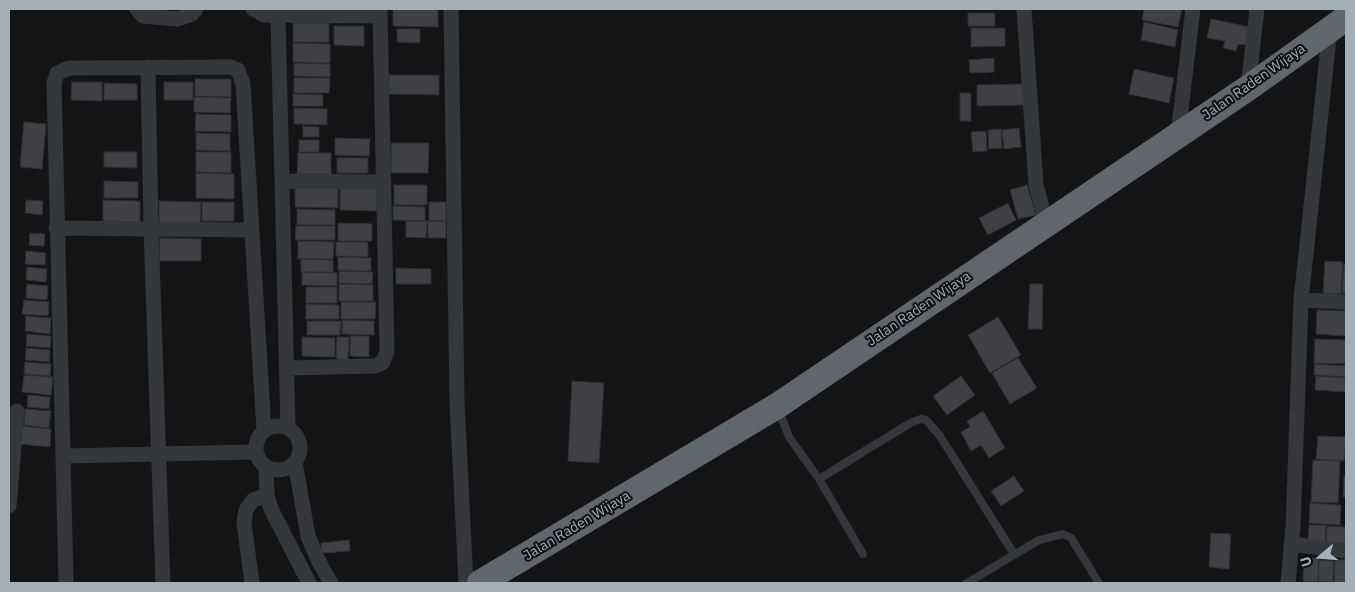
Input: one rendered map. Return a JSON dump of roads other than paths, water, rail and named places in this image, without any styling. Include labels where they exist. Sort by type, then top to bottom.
[{"type":"highway","name":"Jalan Raden Wijaya","points":[[480,583],[777,406],[1248,88],[1338,23]]},
{"type":"street","points":[[137,9],[143,16],[178,19],[192,14],[196,9]]},
{"type":"street","points":[[253,9],[264,15],[278,16],[380,12],[387,352],[383,362],[375,366],[287,368]]},
{"type":"street","points":[[451,9],[457,402],[466,583]]},
{"type":"street","points":[[1024,9],[1036,185],[1046,223]]},
{"type":"street","points":[[1178,134],[1193,9]]},
{"type":"street","points":[[1248,88],[1257,9]]},
{"type":"street","points":[[278,16],[288,428]]},
{"type":"street","points":[[1288,583],[1301,300],[1338,23]]},
{"type":"street","points":[[148,67],[151,228],[163,583]]},
{"type":"street","points":[[66,583],[56,228],[54,83],[57,73],[69,68],[230,67],[238,70],[243,84],[264,430]]},
{"type":"street","points":[[283,181],[384,182]]},
{"type":"street","points":[[56,228],[252,230]]},
{"type":"street","points":[[1301,300],[1346,302]]},
{"type":"street","points":[[9,506],[17,411]]},
{"type":"street","points":[[276,426],[288,428],[297,437],[300,444],[299,456],[295,462],[282,471],[266,468],[259,461],[256,452],[257,440],[264,430],[276,426]]},
{"type":"street","points":[[63,456],[256,452]]},
{"type":"street","points":[[295,462],[308,536],[318,562],[331,583]]},
{"type":"street","points":[[266,468],[267,495],[278,526],[306,576],[318,562]]},
{"type":"street","points":[[252,583],[245,516],[253,500],[267,495]]},
{"type":"street","points":[[1291,544],[1346,551]]},
{"type":"lane","points":[[777,406],[789,437],[819,479],[863,554]]},
{"type":"lane","points":[[819,479],[912,422],[921,419],[926,420],[940,436],[1014,554]]},
{"type":"lane","points":[[967,583],[1039,540],[1063,534],[1071,538],[1099,583]]}]
